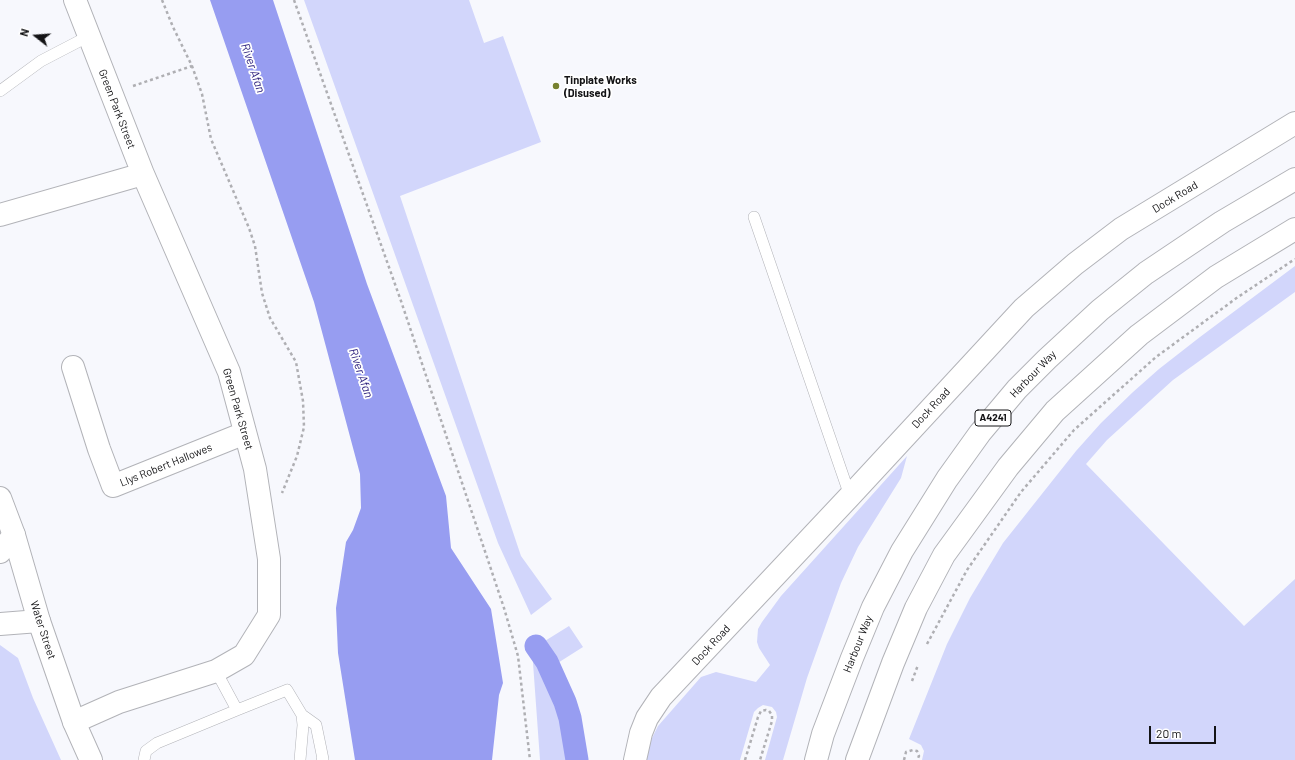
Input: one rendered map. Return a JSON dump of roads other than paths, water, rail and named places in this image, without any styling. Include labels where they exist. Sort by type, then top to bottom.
[{"type":"street","name":"Green Park Street","points":[[74,722],[119,702],[216,671],[244,655],[269,615],[269,559],[255,470],[229,372],[143,174],[75,0]]},
{"type":"street","name":"Dock Road","points":[[635,760],[641,733],[648,718],[661,698],[1024,308],[1075,264],[1121,229],[1295,124]]},
{"type":"street","points":[[0,215],[143,174]]},
{"type":"street","name":"Harbour Way","points":[[816,760],[826,728],[873,607],[902,551],[947,479],[980,433],[1017,389],[1047,358],[1100,310],[1146,273],[1215,227],[1295,179]]},
{"type":"street","points":[[857,760],[893,663],[916,608],[944,556],[1008,467],[1054,411],[1139,335],[1216,277],[1295,229]]},
{"type":"street","name":"Llys Robert Hallowes","points":[[73,367],[99,449],[113,486],[246,433]]},
{"type":"street","name":"Water Street","points":[[0,498],[14,535],[39,621],[74,722],[91,760]]},
{"type":"street","points":[[0,552],[14,535]]},
{"type":"street","points":[[0,624],[39,621]]},
{"type":"lane","points":[[0,90],[42,61],[89,36]]},
{"type":"lane","points":[[754,217],[850,496]]},
{"type":"lane","points":[[216,671],[237,710]]},
{"type":"lane","points":[[145,756],[157,743],[287,690],[302,715],[316,725],[322,760]]},
{"type":"lane","points":[[300,760],[303,725],[302,715]]},
{"type":"water","name":"River Afan","points":[[210,0],[273,0],[367,284],[446,496],[451,548],[491,609],[503,683],[499,695],[492,760],[355,760],[338,653],[336,608],[346,542],[353,530],[361,508],[360,474],[314,302]]},
{"type":"waterway","points":[[536,646],[547,662],[565,702],[570,718],[577,760]]},
{"type":"place","name":"Tinplate Works (Disused)","points":[[556,86]]}]
